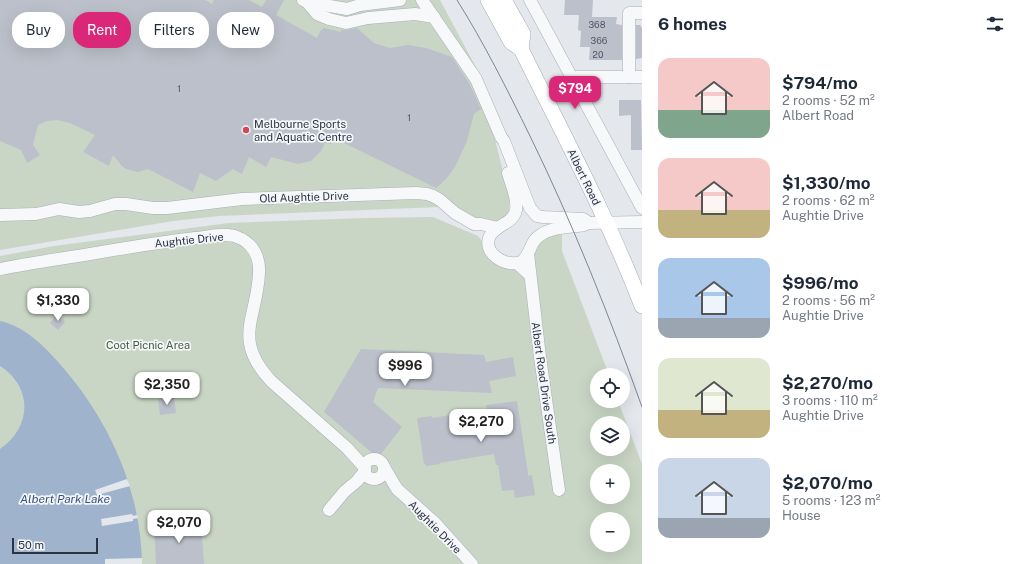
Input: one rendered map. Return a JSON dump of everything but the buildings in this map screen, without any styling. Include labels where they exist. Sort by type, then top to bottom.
[{"type":"main road","name":"Albert Road","points":[[488,0],[510,42],[521,49],[606,223],[636,289],[642,306]]},
{"type":"main road","name":"Albert Road","points":[[504,0],[523,34],[521,49]]},
{"type":"street","points":[[304,1],[347,9],[360,3],[400,0]]},
{"type":"street","points":[[422,0],[476,79],[504,141],[530,208],[537,216],[543,218],[583,219],[588,223]]},
{"type":"street","points":[[530,0],[642,208]]},
{"type":"street","points":[[304,1],[317,14],[329,19],[346,23],[368,18],[415,14],[434,17]]},
{"type":"street","points":[[360,3],[368,18]]},
{"type":"street","points":[[629,77],[629,13],[642,13]]},
{"type":"street","points":[[571,77],[642,77]]},
{"type":"street","points":[[501,137],[500,144],[516,209],[510,221],[493,232],[489,242],[490,250],[498,259],[509,263],[516,263],[525,258],[535,240],[543,233],[554,229],[584,226],[588,223],[642,222]]},
{"type":"street","name":"Old Aughtie Drive","points":[[0,215],[36,214],[59,209],[79,212],[90,211],[115,204],[167,208],[242,199],[427,194],[440,200],[455,213],[474,224],[498,228]]},
{"type":"street","name":"Old Aughtie Drive","points":[[474,224],[477,231],[489,242]]},
{"type":"street","name":"Aughtie Drive","points":[[0,269],[171,240],[226,235],[237,237],[254,250],[258,257],[259,275],[249,330],[249,346],[261,370],[271,381],[347,448],[369,474],[397,489]]},
{"type":"street","name":"Albert Road Drive South","points":[[528,254],[541,363],[559,490]]},
{"type":"street","points":[[516,263],[530,275]]},
{"type":"street","name":"Aughtie Drive","points":[[347,448],[379,463],[397,489],[435,523],[472,564]]},
{"type":"street","points":[[329,510],[344,492],[357,481],[369,474],[382,475],[379,463],[367,462],[369,474]]},
{"type":"green space","name":"Melbourne Sports and Aquatic Centre","points":[[0,0],[440,0],[479,73],[509,197],[509,212],[500,222],[485,222],[439,207],[219,216],[173,221],[0,250]]},
{"type":"green space","name":"Coot Picnic Area","points":[[433,217],[478,236],[482,241],[487,255],[498,265],[508,269],[532,264],[534,253],[541,239],[557,233],[562,235],[562,251],[606,368],[590,368],[590,408],[621,408],[624,416],[590,416],[590,456],[630,456],[630,432],[642,464],[642,564],[0,564],[0,256],[54,246],[229,223]]},
{"type":"water","name":"Albert Park Lake","points":[[0,321],[17,327],[25,332],[59,363],[77,384],[107,431],[128,482],[136,509],[142,564],[0,564],[0,449],[11,440],[18,430],[23,419],[24,407],[23,396],[18,385],[11,375],[0,366]]},
{"type":"pier","points":[[127,479],[130,486],[97,495],[95,490]]},
{"type":"pier","points":[[132,514],[133,516],[137,515],[138,518],[133,519],[133,521],[102,526],[101,519]]},
{"type":"pier","points":[[142,558],[142,564],[105,564],[105,559]]},
{"type":"tram line","points":[[457,0],[477,33],[504,84],[546,169],[576,236],[617,338],[642,407]]},
{"type":"place","name":"Melbourne Sports and Aquatic Centre","points":[[246,130]]}]
